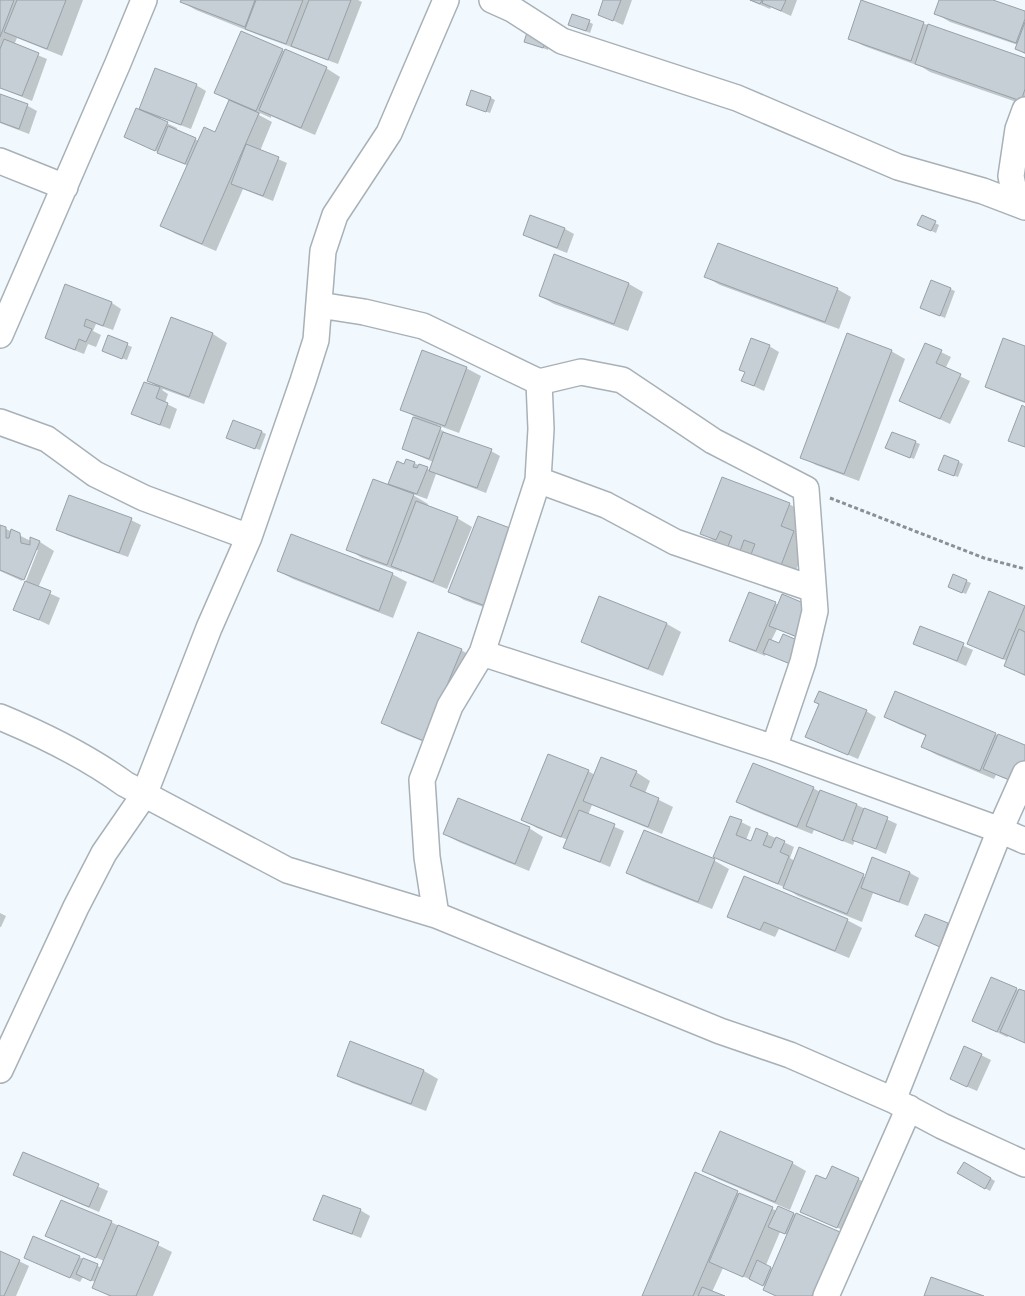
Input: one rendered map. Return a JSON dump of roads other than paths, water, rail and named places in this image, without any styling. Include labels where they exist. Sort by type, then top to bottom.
[{"type":"street","points":[[0,335],[144,0]]},
{"type":"street","points":[[0,1070],[76,907],[104,853],[144,795],[210,628],[249,537],[316,340],[323,251],[334,215],[389,133],[446,0]]},
{"type":"street","points":[[492,0],[512,9],[562,41],[737,98],[898,167],[983,191],[1020,205]]},
{"type":"street","points":[[1020,205],[1011,176],[1018,129],[1025,110]]},
{"type":"street","points":[[0,161],[65,187]]},
{"type":"street","points":[[319,305],[364,312],[423,326],[538,382],[581,372],[622,380],[713,441],[806,489],[815,611],[803,662],[774,748]]},
{"type":"street","points":[[436,915],[427,857],[422,780],[450,706],[482,653],[538,480],[540,429],[538,382]]},
{"type":"street","points":[[0,422],[47,439],[95,474],[144,498],[249,537]]},
{"type":"street","points":[[538,480],[606,505],[675,542],[813,589]]},
{"type":"street","points":[[482,653],[774,748],[1000,830],[1025,841]]},
{"type":"street","points":[[0,718],[21,726],[105,770],[144,795],[287,870],[436,915],[720,1031],[790,1055],[901,1104],[942,1126],[1025,1164]]},
{"type":"street","points":[[826,1296],[901,1104],[1000,830],[1025,774]]}]
